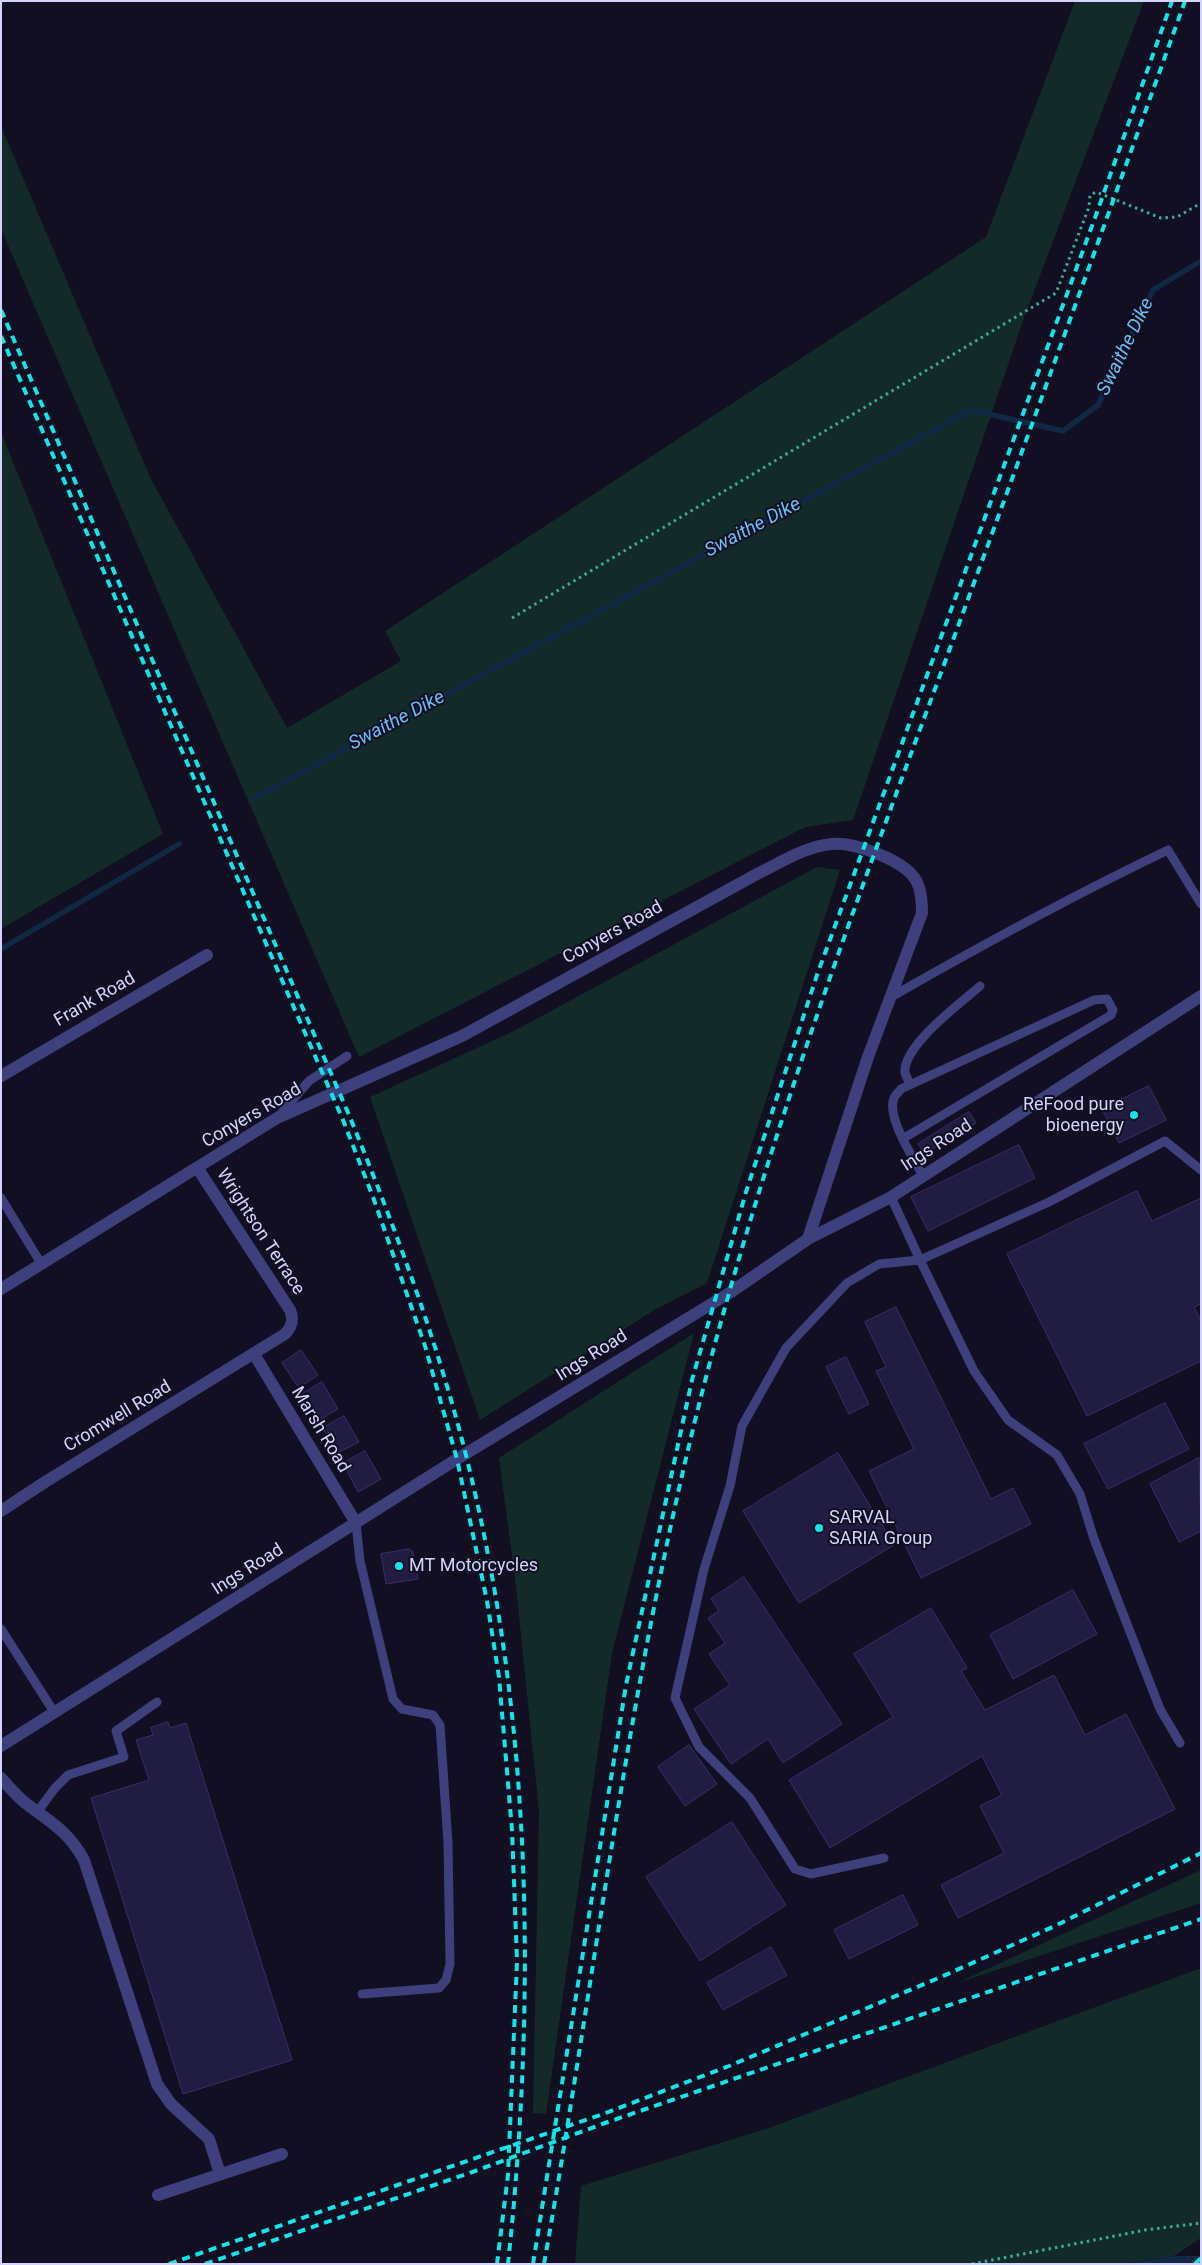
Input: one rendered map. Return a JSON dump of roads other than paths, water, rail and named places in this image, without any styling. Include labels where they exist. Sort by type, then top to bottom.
[{"type":"street","name":"Conyers Road","points":[[1,1289],[277,1118],[462,1036],[757,874],[801,853],[830,844],[843,844],[894,860],[914,877],[922,898],[922,913],[868,1057],[808,1239]]},
{"type":"street","name":"Frank Road","points":[[1,1076],[207,955]]},
{"type":"street","name":"Ings Road","points":[[1,1746],[457,1459],[731,1292],[808,1239],[891,1197],[1201,996]]},
{"type":"street","name":"Wrightson Terrace","points":[[198,1168],[293,1317],[290,1329],[285,1334],[254,1354]]},
{"type":"street","name":"Cromwell Road","points":[[1,1511],[254,1354]]},
{"type":"street","name":"Marsh Road","points":[[254,1354],[356,1523]]},
{"type":"street","points":[[1,1778],[23,1800],[64,1830],[77,1846],[84,1860],[156,2084],[170,2104],[209,2139],[220,2174]]},
{"type":"street","points":[[158,2195],[282,2154]]},
{"type":"lane","points":[[891,997],[980,946],[1100,882],[1168,850],[1201,904]]},
{"type":"lane","points":[[910,1083],[905,1074],[913,1049],[922,1037],[980,986]]},
{"type":"lane","points":[[904,1138],[1111,1015],[1113,1010],[1107,999],[1094,1000],[910,1083],[901,1089],[894,1098],[892,1110],[894,1120],[922,1176]]},
{"type":"lane","points":[[277,1118],[309,1081],[347,1056]]},
{"type":"lane","points":[[884,1858],[811,1874],[795,1869],[750,1798],[699,1747],[675,1698],[704,1569],[730,1486],[742,1426],[786,1348],[846,1283],[879,1264],[920,1260],[1049,1202],[1165,1142],[1201,1170]]},
{"type":"lane","points":[[891,1197],[974,1371],[1008,1420],[1057,1455],[1080,1494],[1094,1539],[1160,1709],[1180,1743]]},
{"type":"lane","points":[[1,1198],[42,1265]]},
{"type":"lane","points":[[356,1523],[360,1561],[393,1699],[402,1709],[432,1715],[440,1725],[448,1843],[450,1964],[446,1980],[439,1988],[362,1994]]},
{"type":"lane","points":[[1,1630],[54,1712]]},
{"type":"lane","points":[[38,1811],[54,1788],[68,1775],[124,1757],[116,1731],[158,1702]]},
{"type":"water","points":[[1174,2256],[1201,2256],[1201,2264],[1123,2264]]},
{"type":"waterway","name":"Swaithe Dike","points":[[253,799],[971,410],[1063,431],[1098,405],[1153,290],[1201,261]]},
{"type":"waterway","name":"Swaithe Dike","points":[[1,949],[179,844]]},
{"type":"railway","points":[[533,2264],[626,1685],[692,1380],[746,1192],[817,975],[1096,215],[1172,1]]},
{"type":"railway","points":[[544,2264],[615,1825],[654,1606],[677,1497],[728,1297],[783,1116],[844,937],[1185,1]]},
{"type":"railway","points":[[1,310],[349,1115],[407,1266],[434,1343],[457,1421],[482,1525],[501,1629],[514,1734],[522,1840],[525,1945],[523,2052],[508,2264]]},
{"type":"railway","points":[[1,336],[343,1120],[373,1197],[425,1346],[457,1459],[487,1601],[499,1677],[512,1830],[517,1961],[508,2175],[497,2264]]},
{"type":"railway","points":[[169,2264],[603,2114],[729,2066],[941,1977],[1057,1925],[1201,1853]]},
{"type":"railway","points":[[205,2264],[478,2170],[605,2123],[1201,1919]]},
{"type":"railway","points":[[1195,2264],[1201,2258]]},
{"type":"place","name":"ReFood pure bioenergy","points":[[1134,1115]]},
{"type":"place","name":"SARVAL SARIA Group","points":[[819,1528]]},
{"type":"place","name":"MT Motorcycles","points":[[399,1566]]}]
